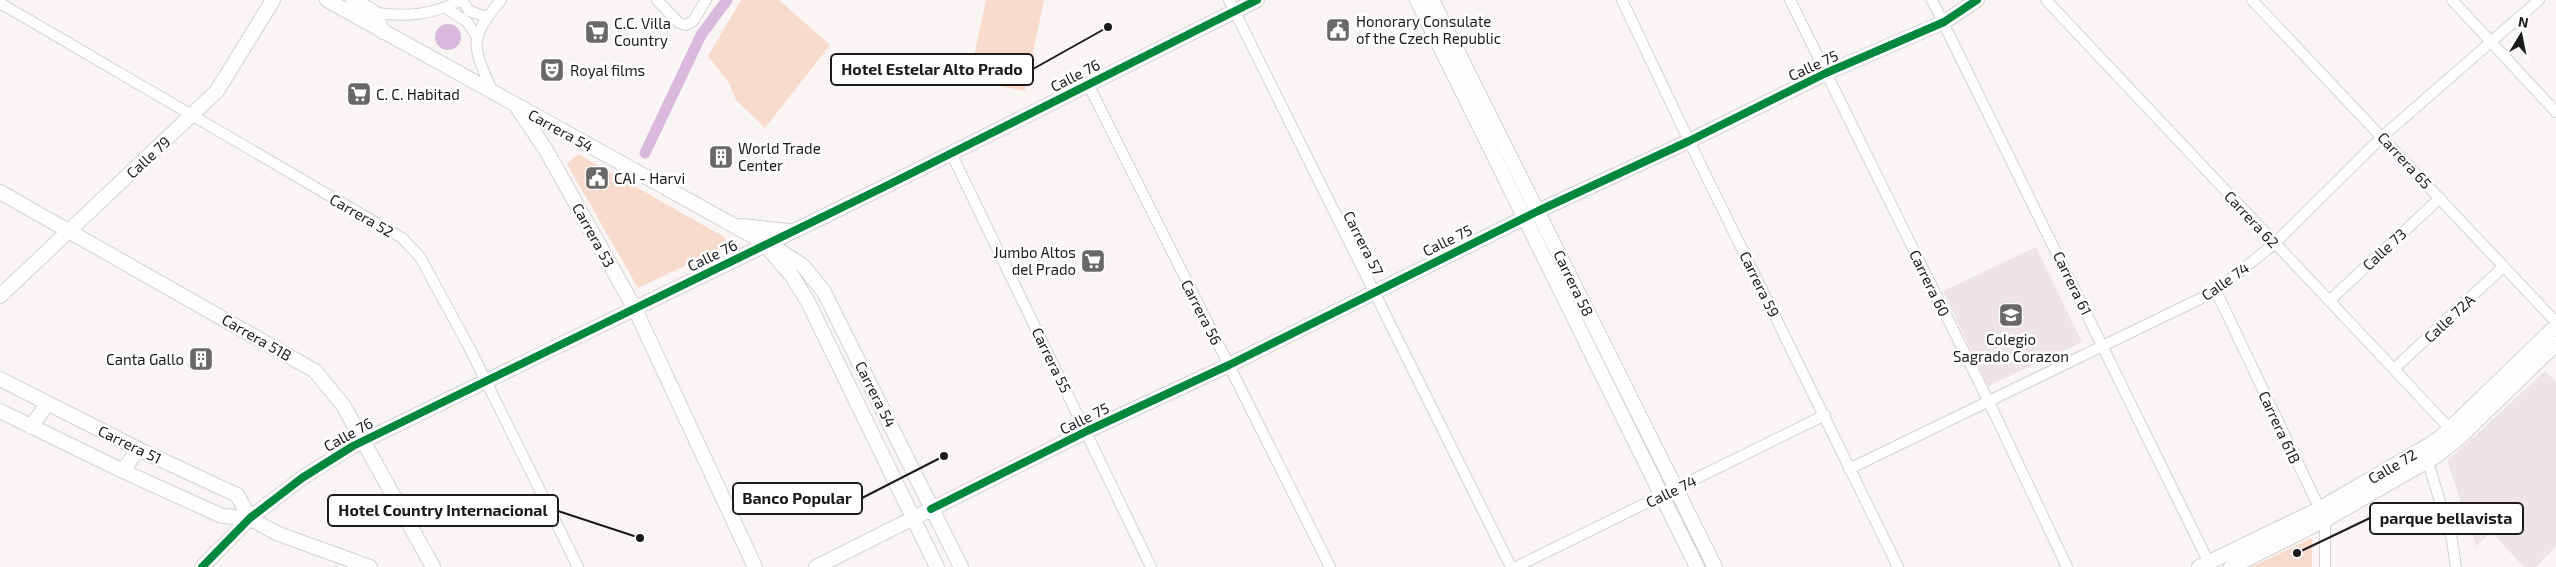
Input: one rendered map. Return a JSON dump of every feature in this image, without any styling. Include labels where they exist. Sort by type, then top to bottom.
[{"type":"street","name":"Calle 79","points":[[0,296],[217,91],[273,0]]},
{"type":"street","name":"Carrera 53","points":[[327,0],[352,7],[383,32],[515,105],[546,150],[634,309],[755,567]]},
{"type":"street","points":[[352,7],[375,13],[419,15],[446,8],[462,0],[469,12],[486,17]]},
{"type":"street","points":[[477,37],[486,17],[501,0]]},
{"type":"street","points":[[656,0],[679,24],[686,26],[693,21],[706,0]]},
{"type":"street","name":"Calle 76","points":[[202,567],[250,518],[302,478],[363,440],[486,383],[951,153],[1088,84],[1231,5],[1257,0]]},
{"type":"street","name":"Carrera 58","points":[[1416,0],[1697,567]]},
{"type":"street","name":"Carrera 58","points":[[1432,0],[1715,567]]},
{"type":"street","name":"Carrera 59","points":[[1622,0],[1898,567]]},
{"type":"street","name":"Carrera 60","points":[[1790,0],[1989,402],[2067,567]]},
{"type":"street","name":"Carrera 61","points":[[1932,0],[2104,346],[2207,565]]},
{"type":"street","name":"Calle 75","points":[[816,567],[1087,431],[1229,365],[1373,291],[1538,210],[1689,141],[1826,73],[1944,22],[1977,0]]},
{"type":"street","name":"Carrera 62","points":[[2046,0],[2454,433]]},
{"type":"street","name":"Carrera 65","points":[[2252,0],[2383,136],[2556,322]]},
{"type":"street","points":[[2452,0],[2556,112]]},
{"type":"street","name":"Calle 74","points":[[1849,469],[2216,291],[2275,244],[2383,136],[2539,0]]},
{"type":"street","name":"Carrera 52","points":[[0,3],[402,238],[420,257],[486,383],[578,567]]},
{"type":"street","name":"Carrera 57","points":[[1231,5],[1512,567]]},
{"type":"street","points":[[446,8],[467,22],[477,37],[480,65],[492,91]]},
{"type":"street","points":[[375,13],[383,32]]},
{"type":"street","points":[[1446,61],[1460,53]]},
{"type":"street","name":"Carrera 56","points":[[1088,84],[1330,567]]},
{"type":"street","name":"Carrera 54","points":[[515,105],[795,260],[810,274],[824,292],[961,567]]},
{"type":"street","name":"Carrera 55","points":[[951,153],[1087,431],[1151,567]]},
{"type":"street","name":"Carrera 51B","points":[[0,192],[315,371],[343,405],[431,566]]},
{"type":"street","name":"Calle 73","points":[[2329,301],[2440,198]]},
{"type":"street","points":[[727,224],[758,230],[790,232]]},
{"type":"street","name":"Carrera 54","points":[[764,244],[792,276],[807,300],[937,567]]},
{"type":"street","name":"Calle 72A","points":[[2394,370],[2504,266]]},
{"type":"street","name":"Carrera 61B","points":[[2216,291],[2322,515],[2325,567]]},
{"type":"street","name":"Calle 72","points":[[2454,433],[2556,326]]},
{"type":"street","name":"Calle 72","points":[[2231,567],[2426,454],[2454,433],[2556,344]]},
{"type":"street","name":"Carrera 51","points":[[0,379],[138,449],[238,495],[250,518]]},
{"type":"street","points":[[852,391],[869,382]]},
{"type":"street","points":[[31,427],[46,404]]},
{"type":"street","name":"Carrera 51","points":[[0,411],[123,471],[222,516],[250,518],[276,533],[370,567]]},
{"type":"street","name":"Calle 74","points":[[1516,567],[1825,416]]},
{"type":"street","points":[[123,471],[138,449]]},
{"type":"street","points":[[2426,454],[2452,540],[2456,567]]},
{"type":"street","name":"Calle 72","points":[[2207,565],[2322,515]]},
{"type":"shaded area","points":[[741,0],[779,0],[830,45],[765,128],[736,100],[729,83],[708,56]]},
{"type":"shaded area","points":[[986,0],[1044,0],[1025,91],[969,80]]},
{"type":"shaded area","points":[[448,24],[457,28],[461,37],[457,46],[448,50],[439,46],[435,37],[439,28]]},
{"type":"shaded area","points":[[578,154],[726,238],[725,247],[638,288],[567,164]]},
{"type":"shaded area","name":"Colegio Sagrado Corazon","points":[[2036,247],[2082,342],[1988,386],[1943,291]]},
{"type":"shaded area","points":[[2545,371],[2556,382],[2556,546],[2536,567],[2524,567],[2491,532],[2476,546],[2447,461]]},
{"type":"shaded area","points":[[2312,538],[2312,567],[2251,567]]},
{"type":"waterway","points":[[645,153],[701,35],[727,0]]},
{"type":"cycle path","points":[[202,567],[250,518],[302,478],[353,446],[886,186],[1257,0]]},
{"type":"cycle path","points":[[931,509],[1087,431],[1229,365],[1538,211],[1689,141],[1826,73],[1944,22],[1977,0]]},
{"type":"place","name":"Hotel Estelar Alto Prado","points":[[1108,27]]},
{"type":"place","name":"Honorary Consulate of the Czech Republic","points":[[1338,30]]},
{"type":"place","name":"C.C. Villa Country","points":[[597,32]]},
{"type":"place","name":"Royal films","points":[[552,70]]},
{"type":"place","name":"C. C. Habitad","points":[[359,94]]},
{"type":"place","name":"World Trade Center","points":[[721,157]]},
{"type":"place","name":"CAI - Harvi","points":[[597,178]]},
{"type":"place","name":"Jumbo Altos del Prado","points":[[1093,261]]},
{"type":"place","name":"Colegio Sagrado Corazon","points":[[2011,315]]},
{"type":"place","name":"Canta Gallo","points":[[201,359]]},
{"type":"place","name":"Banco Popular","points":[[944,456]]},
{"type":"place","name":"Hotel Country Internacional","points":[[640,538]]},
{"type":"place","name":"parque bellavista","points":[[2297,553]]}]
